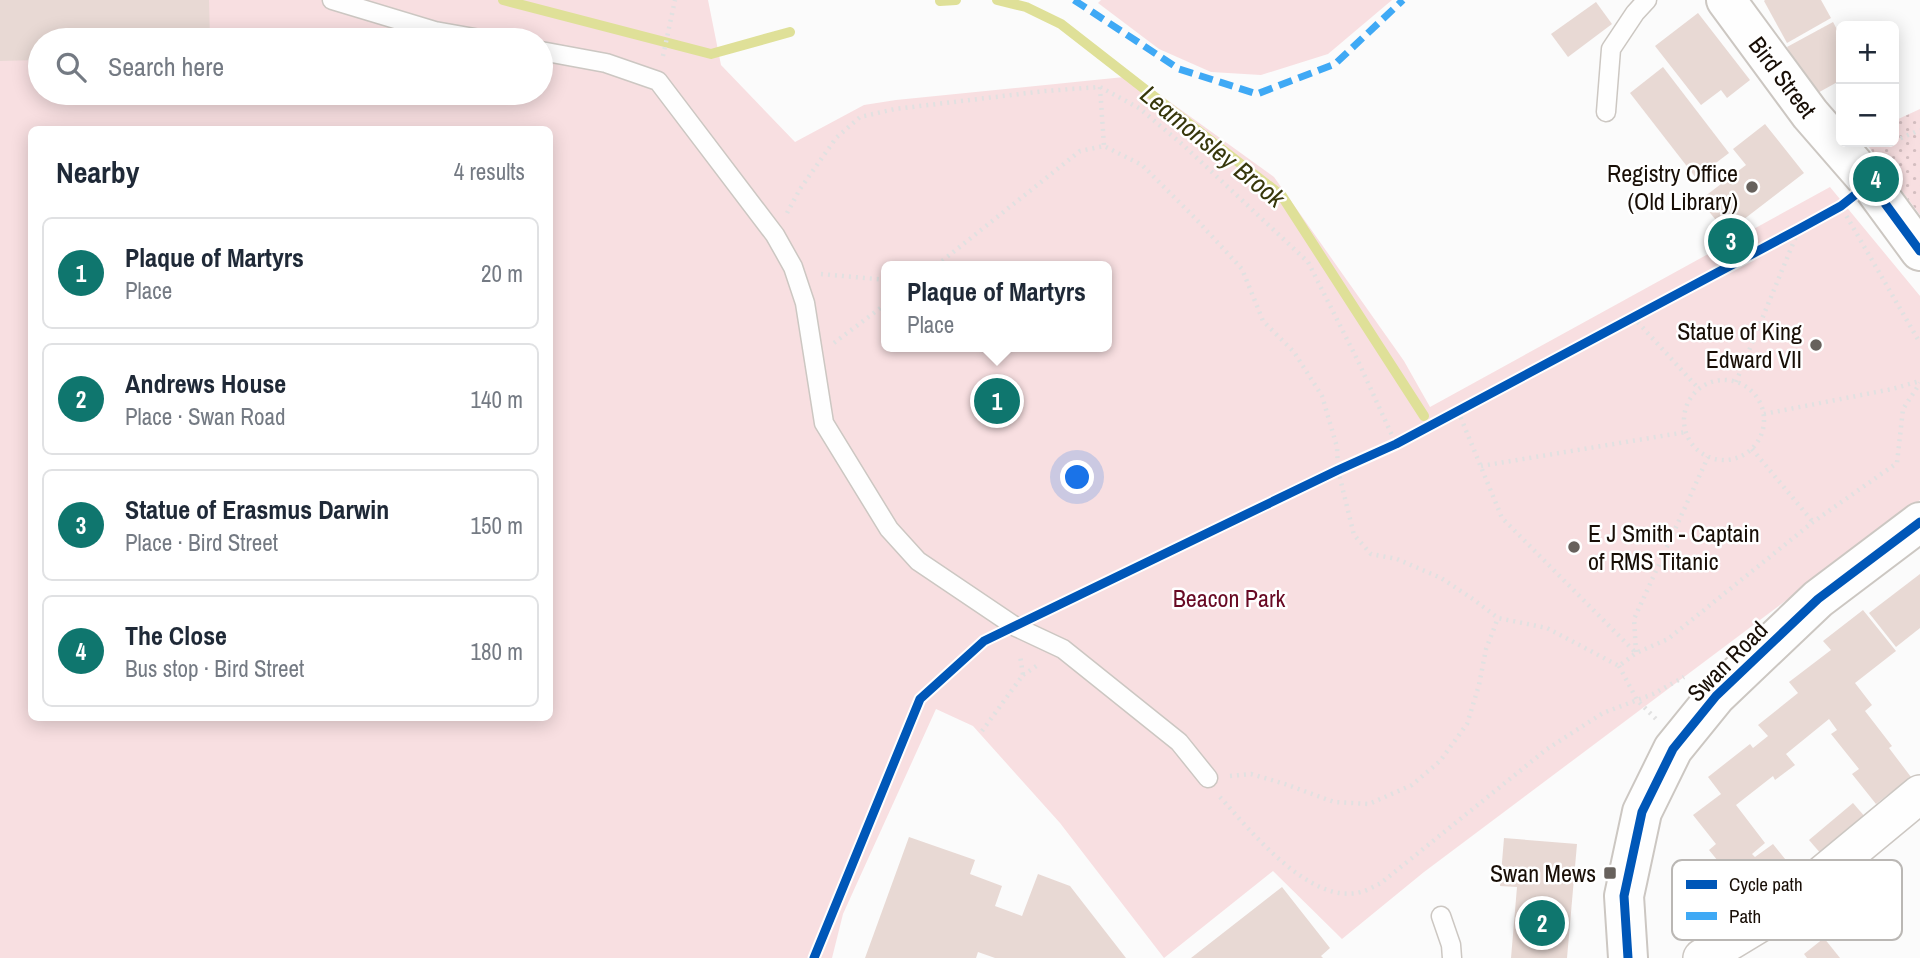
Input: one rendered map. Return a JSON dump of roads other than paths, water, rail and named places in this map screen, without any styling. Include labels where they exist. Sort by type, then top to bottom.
[{"type":"street","name":"Bird Street","points":[[1726,0],[1810,114],[1855,195],[1920,251]]},
{"type":"street","name":"Swan Road","points":[[1628,958],[1624,896],[1643,812],[1678,742],[1716,695],[1818,598],[1920,522]]},
{"type":"street","points":[[1840,860],[1920,794]]},
{"type":"street","points":[[1702,958],[1732,940]]},
{"type":"lane","points":[[332,0],[425,28]]},
{"type":"lane","points":[[1606,112],[1611,49],[1647,0]]},
{"type":"lane","points":[[553,53],[606,63],[658,81],[775,235],[793,267],[805,303],[824,423],[889,528],[918,561],[1016,626],[1063,649],[1179,742],[1208,779]]},
{"type":"lane","points":[[1441,916],[1451,945],[1452,958]]},
{"type":"waterway","name":"Leamonsley Brook","points":[[503,0],[711,54],[790,32]]},
{"type":"waterway","name":"Leamonsley Brook","points":[[940,1],[956,0]]},
{"type":"waterway","name":"Leamonsley Brook","points":[[997,0],[1026,7],[1061,24],[1282,196],[1424,416]]},
{"type":"place","name":"The Close","points":[[1876,179]]},
{"type":"place","name":"Registry Office (Old Library)","points":[[1752,187]]},
{"type":"place","name":"Statue of Erasmus Darwin","points":[[1731,241]]},
{"type":"place","name":"Statue of King Edward VII","points":[[1816,345]]},
{"type":"place","name":"Plaque of Martyrs","points":[[997,401]]},
{"type":"place","name":"E J Smith - Captain of RMS Titanic","points":[[1574,547]]},
{"type":"place","name":"Swan Mews","points":[[1610,873]]},
{"type":"place","name":"Andrews House","points":[[1542,923]]},
{"type":"park label","name":"Beacon Park","points":[[1229,598]]}]
